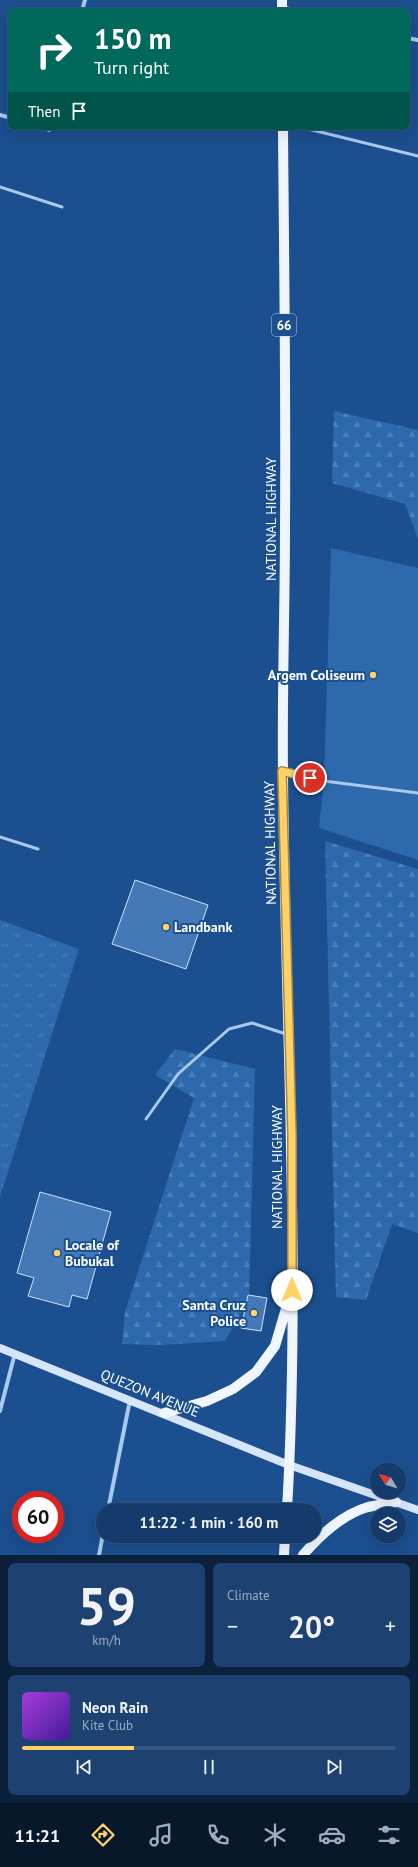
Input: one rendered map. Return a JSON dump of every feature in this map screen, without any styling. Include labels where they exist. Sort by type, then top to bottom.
[{"type":"main road","name":"NATIONAL HIGHWAY","points":[[283,130],[285,522],[282,771],[292,1136],[292,1290],[287,1503]]},
{"type":"main road","points":[[164,1413],[207,1401],[233,1389],[256,1372],[275,1346],[292,1290]]},
{"type":"main road","name":"QUEZON AVENUE","points":[[0,1348],[164,1413],[289,1465],[418,1510]]},
{"type":"main road","points":[[302,1555],[317,1539],[349,1516],[366,1508],[396,1502]]},
{"type":"main road","points":[[284,1555],[285,1543]]},
{"type":"street","points":[[0,1411],[15,1353]]},
{"type":"street","points":[[109,1503],[130,1400]]},
{"type":"street","points":[[99,1555],[101,1543]]},
{"type":"lane","points":[[312,130],[418,156]]},
{"type":"lane","points":[[0,187],[62,207]]},
{"type":"lane","points":[[282,771],[324,781],[418,793]]},
{"type":"lane","points":[[0,837],[38,849]]},
{"type":"lane","points":[[146,1119],[178,1074],[229,1029],[252,1023],[289,1036]]},
{"type":"green space","points":[[334,411],[418,430],[418,539],[405,504],[332,483]]},
{"type":"green space","name":"Argem Coliseum","points":[[331,548],[418,568],[418,860],[319,828],[324,781]]},
{"type":"green space","points":[[325,841],[418,869],[418,1233],[392,1224],[366,1300],[336,1297]]},
{"type":"green space","points":[[0,920],[79,949],[0,1197]]},
{"type":"green space","points":[[175,1049],[255,1069],[249,1300],[225,1341],[160,1345],[122,1344],[125,1312],[194,1098],[155,1075]]},
{"type":"building","points":[[135,880],[208,905],[186,969],[112,944]]},
{"type":"building","points":[[40,1192],[111,1212],[87,1299],[72,1295],[69,1307],[28,1296],[34,1278],[17,1273]]},
{"type":"building","name":"Santa Cruz Police","points":[[248,1295],[267,1298],[261,1331],[241,1328]]},
{"type":"place","name":"Argem Coliseum","points":[[373,675]]},
{"type":"place","name":"Landbank","points":[[166,927]]},
{"type":"place","name":"Locale of Bubukal","points":[[57,1253]]},
{"type":"place","name":"Santa Cruz Police","points":[[254,1313]]},
{"type":"route","points":[[292,1290],[292,1136],[282,771],[310,778]]}]
